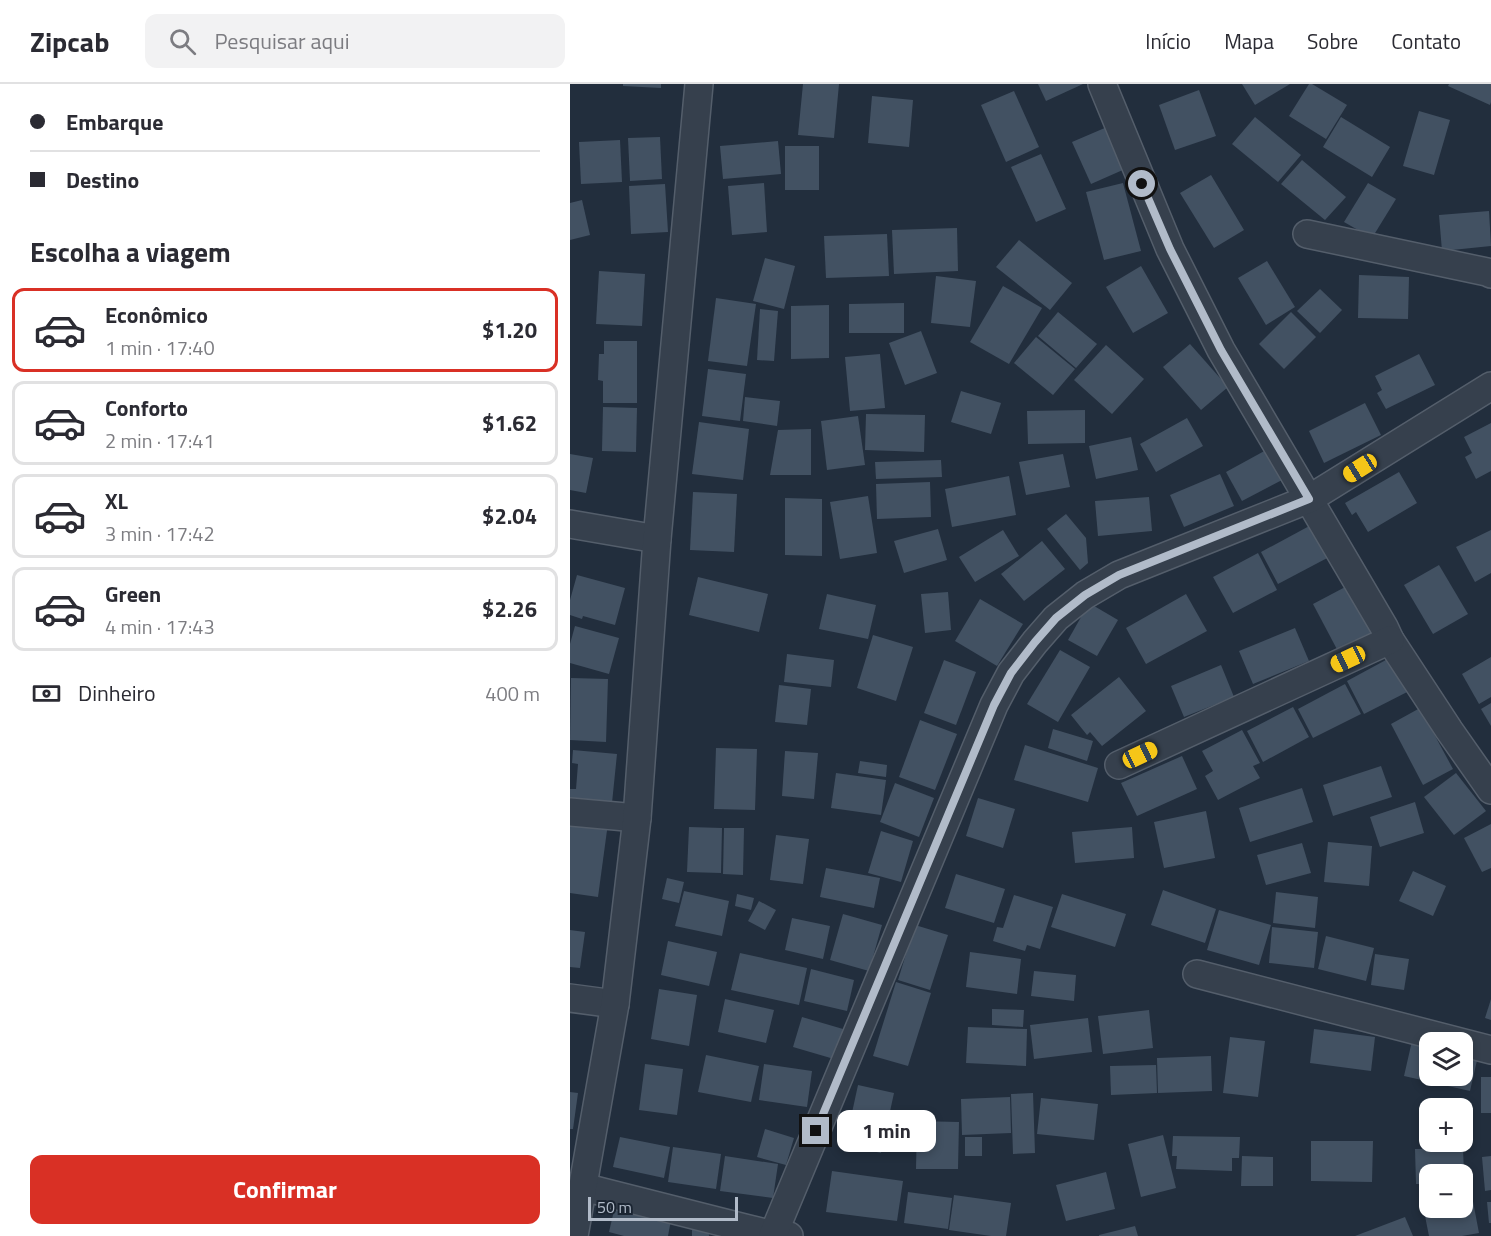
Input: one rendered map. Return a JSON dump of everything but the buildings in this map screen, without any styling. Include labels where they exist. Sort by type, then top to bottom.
[{"type":"street","points":[[699,84],[657,539],[637,818],[615,1004],[576,1211],[782,1235],[994,705],[1011,673],[1035,642],[1056,618],[1085,595],[1119,575],[1309,499],[1491,386]]},
{"type":"street","points":[[1102,84],[1170,249],[1221,350],[1390,640],[1491,790]]},
{"type":"street","points":[[1307,234],[1491,274]]},
{"type":"street","points":[[570,524],[657,539]]},
{"type":"street","points":[[1119,765],[1390,640]]},
{"type":"street","points":[[570,813],[637,818]]},
{"type":"street","points":[[1197,974],[1491,1050]]},
{"type":"street","points":[[570,998],[615,1004]]},
{"type":"route","points":[[816,1131],[994,705],[1011,673],[1035,642],[1056,618],[1085,595],[1119,575],[1309,499],[1221,350],[1170,249],[1142,184]]}]
